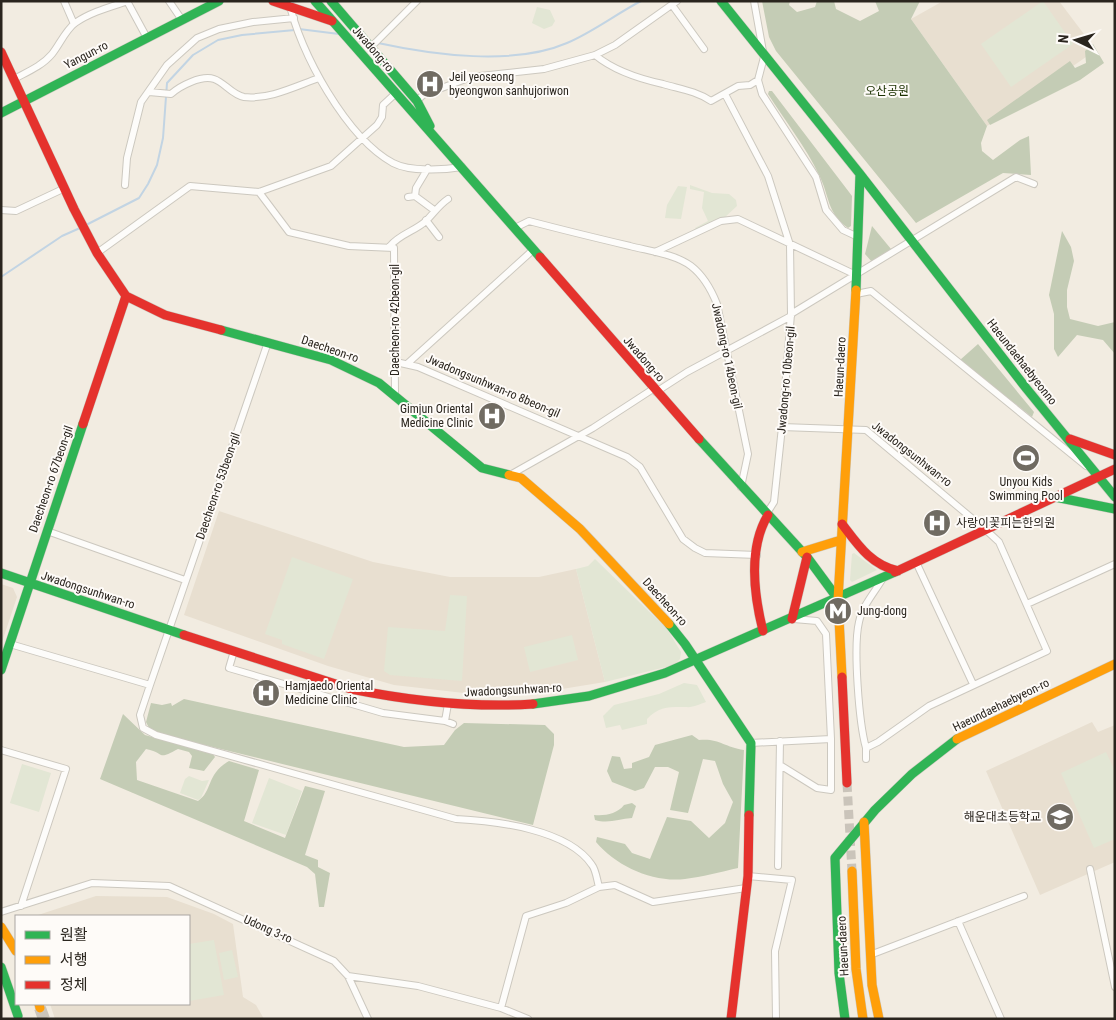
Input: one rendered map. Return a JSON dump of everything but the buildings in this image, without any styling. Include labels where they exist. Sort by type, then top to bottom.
[{"type":"main road","name":"Yangun-ro","points":[[1,113],[219,1]]},
{"type":"main road","points":[[273,1],[290,4],[332,21]]},
{"type":"main road","name":"Jwadong-ro","points":[[314,1],[395,94],[433,133],[654,391],[805,554],[838,599]]},
{"type":"main road","name":"Jwadong-ro","points":[[331,1],[417,101],[433,133]]},
{"type":"main road","points":[[337,1],[341,13]]},
{"type":"main road","points":[[721,1],[912,242]]},
{"type":"main road","name":"Daecheon-ro","points":[[1,52],[96,253],[126,296],[165,315],[268,342],[344,365],[379,383],[482,468],[521,478],[580,529],[660,612],[685,644],[751,743]]},
{"type":"main road","name":"Haeun-daero","points":[[847,783],[838,599],[849,430],[860,174]]},
{"type":"main road","name":"Haeundaehaebyeonno","points":[[912,242],[1115,497]]},
{"type":"main road","name":"Daecheon-ro 67beon-gil","points":[[1,670],[126,296]]},
{"type":"main road","points":[[1067,438],[1115,455]]},
{"type":"main road","name":"Jwadongsunhwan-ro","points":[[1,573],[29,584],[352,689],[390,698],[448,704],[515,705],[562,701],[622,689],[696,662],[838,599],[1115,470]]},
{"type":"main road","points":[[1055,497],[1115,508]]},
{"type":"main road","points":[[763,631],[756,609],[757,556],[759,534],[768,514]]},
{"type":"main road","points":[[842,524],[874,562],[887,570],[898,571]]},
{"type":"main road","points":[[792,619],[805,554],[841,540]]},
{"type":"main road","name":"Haeundaehaebyeon-ro","points":[[845,1019],[839,973],[835,858],[864,822],[912,774],[961,736],[1115,664]]},
{"type":"main road","points":[[731,1019],[748,876],[751,743]]},
{"type":"main road","points":[[864,822],[872,985],[879,1019]]},
{"type":"main road","name":"Haeun-daero","points":[[852,871],[856,969],[863,1019]]},
{"type":"main road","points":[[1,927],[15,949]]},
{"type":"main road","points":[[1,967],[18,1016]]},
{"type":"street","points":[[64,1],[74,24]]},
{"type":"street","points":[[14,79],[45,60],[74,24],[102,9],[128,1],[147,38]]},
{"type":"street","points":[[169,1],[182,20]]},
{"type":"street","points":[[371,47],[417,1]]},
{"type":"street","points":[[754,1],[764,56],[758,80],[762,94],[816,178],[826,210],[843,230],[858,237]]},
{"type":"street","points":[[417,101],[423,95],[471,78],[544,69],[595,55],[615,45],[675,3],[704,49]]},
{"type":"street","points":[[290,4],[302,41],[318,78],[334,103],[364,137],[394,163],[443,170],[462,167]]},
{"type":"street","points":[[125,185],[126,158],[139,107],[167,64],[197,38],[219,29],[253,22],[294,18]]},
{"type":"street","points":[[595,55],[625,72],[662,84],[700,93],[711,101],[738,86],[750,85],[758,80]]},
{"type":"street","points":[[149,92],[171,94],[178,88],[198,80],[215,79],[243,97],[277,93],[318,78]]},
{"type":"street","points":[[96,253],[190,186],[259,192],[331,166],[377,125],[382,117],[383,105],[395,94]]},
{"type":"street","name":"Jwadong-ro 10beon-gil","points":[[724,94],[768,176],[790,245],[791,315],[782,427],[774,502],[768,514]]},
{"type":"street","points":[[428,168],[412,197],[434,210],[448,199]]},
{"type":"street","points":[[510,475],[654,391],[791,315],[1016,177],[1034,184]]},
{"type":"street","points":[[1,210],[16,211],[65,188]]},
{"type":"street","name":"Daecheon-ro 42beon-gil","points":[[259,192],[289,232],[350,246],[390,246],[396,239],[426,220],[434,210]]},
{"type":"street","points":[[655,252],[721,221],[738,219],[784,239],[790,245],[856,275]]},
{"type":"street","points":[[426,220],[439,237]]},
{"type":"street","name":"Jwadong-ro 14beon-gil","points":[[515,228],[529,221],[655,252],[690,265],[710,288],[717,304],[748,454],[741,487]]},
{"type":"street","name":"Daecheon-ro 42beon-gil","points":[[390,246],[395,254],[395,395]]},
{"type":"street","points":[[407,364],[533,250]]},
{"type":"street","points":[[856,294],[871,292],[1099,477]]},
{"type":"street","name":"Daecheon-ro 53beon-gil","points":[[169,629],[268,342]]},
{"type":"street","name":"Jwadongsunhwan-ro 8beon-gil","points":[[396,362],[407,364],[627,457],[640,467],[684,538],[695,548],[705,553],[757,556]]},
{"type":"street","name":"Jwadongsunhwan-ro","points":[[782,427],[866,430],[999,542],[1047,651],[972,684]]},
{"type":"street","points":[[46,531],[186,580]]},
{"type":"street","points":[[866,748],[878,742],[929,706],[972,684],[916,562]]},
{"type":"street","points":[[1027,604],[1115,564]]},
{"type":"street","points":[[866,759],[866,748],[862,731],[858,621],[866,602],[883,578]]},
{"type":"street","points":[[780,765],[817,788],[831,790],[831,739],[826,634],[817,621],[792,619]]},
{"type":"street","points":[[169,629],[140,715],[143,728],[150,733],[456,819],[483,820],[550,835],[573,846],[592,865],[599,887]]},
{"type":"street","points":[[10,644],[150,685]]},
{"type":"street","points":[[234,651],[229,668],[383,713],[445,721],[453,724]]},
{"type":"street","points":[[445,721],[448,704]]},
{"type":"street","points":[[751,743],[831,739]]},
{"type":"street","points":[[778,866],[780,741]]},
{"type":"street","points":[[1,750],[66,770],[21,906]]},
{"type":"street","points":[[1090,868],[1115,987]]},
{"type":"street","points":[[748,876],[792,880],[775,950],[776,1019]]},
{"type":"street","name":"Udong 3-ro","points":[[1,912],[92,883],[169,886],[324,954],[334,961],[348,976]]},
{"type":"street","points":[[501,1008],[526,916],[566,902],[599,887],[615,884],[653,902],[746,888]]},
{"type":"street","points":[[870,955],[1024,896]]},
{"type":"street","points":[[958,920],[1001,1019]]},
{"type":"street","points":[[348,976],[418,986],[501,1008],[528,1019]]},
{"type":"street","points":[[348,976],[368,1019]]},
{"type":"shaded area","points":[[943,1],[1059,1],[1096,50],[987,126],[911,19]]},
{"type":"shaded area","points":[[219,511],[373,562],[450,577],[539,577],[576,569],[605,682],[531,694],[464,693],[394,685],[328,666],[184,615]]},
{"type":"shaded area","points":[[1,584],[13,588],[17,597],[1,645]]},
{"type":"shaded area","name":"해운대초등학교","points":[[1092,722],[1098,732],[1115,725],[1115,862],[1040,895],[986,771]]},
{"type":"shaded area","points":[[96,896],[167,897],[214,914],[233,924],[243,997],[256,1005],[264,1019],[55,1019],[50,1005],[190,1005],[190,915],[38,915]]},
{"type":"green space","name":"오산공원","points":[[762,1],[790,1],[789,5],[797,12],[815,7],[817,1],[834,1],[836,9],[860,21],[879,11],[875,1],[920,1],[911,19],[987,126],[981,143],[982,151],[993,160],[1020,140],[1029,136],[1031,175],[1003,173],[916,223],[776,51],[769,37]]},
{"type":"green space","points":[[1043,1],[1073,44],[1011,87],[981,44]]},
{"type":"green space","points":[[537,7],[550,10],[555,21],[552,26],[544,29],[532,23]]},
{"type":"green space","points":[[1093,44],[1104,63],[1080,80],[990,125],[987,120],[1070,61],[1075,68],[1086,63],[1085,51]]},
{"type":"green space","points":[[769,91],[772,91],[852,196],[851,226],[848,228],[832,210],[823,183],[814,165],[768,94]]},
{"type":"green space","points":[[690,185],[712,193],[729,194],[736,200],[737,206],[724,218],[696,230],[695,228],[708,221],[702,208],[704,192],[690,189]]},
{"type":"green space","points":[[678,186],[687,187],[681,219],[665,218],[667,205]]},
{"type":"green space","points":[[872,226],[891,249],[890,253],[872,262],[865,254]]},
{"type":"green space","points":[[1062,231],[1071,247],[1074,261],[1067,290],[1067,307],[1070,319],[1098,326],[1115,322],[1115,354],[1103,340],[1077,335],[1058,357],[1054,349],[1054,314],[1049,295]]},
{"type":"green space","points":[[978,344],[1034,412],[1032,417],[960,360]]},
{"type":"green space","points":[[854,553],[877,570],[852,582],[850,580],[852,554]]},
{"type":"green space","points":[[292,557],[353,579],[324,659],[282,644],[282,640],[265,634]]},
{"type":"green space","points":[[595,559],[667,629],[681,652],[680,659],[674,665],[605,682],[576,569],[588,566]]},
{"type":"green space","points":[[450,595],[467,596],[462,681],[390,675],[384,671],[388,627],[445,631]]},
{"type":"green space","points":[[572,635],[578,660],[530,672],[524,647]]},
{"type":"green space","points":[[684,683],[697,685],[706,702],[691,707],[660,709],[647,719],[647,724],[622,730],[620,725],[606,728],[603,716],[614,705],[659,694]]},
{"type":"green space","points":[[184,699],[404,747],[444,745],[455,730],[464,723],[545,725],[554,734],[554,745],[533,825],[159,734],[150,730],[146,722],[151,703],[162,705],[171,703],[172,706]]},
{"type":"green space","points":[[123,714],[145,735],[213,754],[215,757],[204,771],[189,768],[192,756],[189,752],[178,749],[167,755],[161,755],[146,749],[136,762],[137,780],[198,801],[203,797],[217,771],[229,761],[259,770],[244,821],[285,838],[305,786],[325,791],[305,855],[318,860],[318,867],[330,873],[324,907],[319,907],[315,874],[307,867],[100,779]]},
{"type":"green space","points":[[692,735],[699,740],[717,741],[744,750],[738,868],[704,876],[673,880],[636,871],[604,851],[596,842],[597,837],[625,844],[632,853],[650,859],[667,817],[691,821],[709,838],[725,823],[733,802],[723,784],[715,761],[703,759],[688,813],[670,810],[679,772],[668,767],[655,767],[644,788],[635,791],[612,782],[607,771],[612,756],[620,757],[624,769],[632,768],[632,763],[649,757],[655,745]]},
{"type":"green space","points":[[1106,752],[1115,771],[1115,839],[1094,848],[1061,773]]},
{"type":"green space","points":[[22,764],[51,773],[39,812],[10,803]]},
{"type":"green space","points":[[189,776],[202,781],[209,780],[201,798],[198,800],[180,793],[185,779]]},
{"type":"green space","points":[[269,778],[302,791],[286,835],[252,823]]},
{"type":"green space","points":[[632,803],[636,806],[632,818],[609,821],[595,820],[594,815],[610,814],[618,811],[624,805]]},
{"type":"green space","points":[[214,940],[224,995],[190,1001],[190,944]]},
{"type":"green space","points":[[232,950],[238,977],[224,980],[219,953]]},
{"type":"waterway","points":[[378,43],[423,51],[473,56],[523,54],[546,50],[567,43],[586,34],[641,1]]},
{"type":"waterway","points":[[299,29],[339,34]]},
{"type":"waterway","points":[[86,225],[139,198],[148,184],[157,165],[163,138],[167,83],[193,55],[218,40],[242,35],[295,30]]},
{"type":"waterway","points":[[1,277],[62,236],[80,228]]},
{"type":"tunnel","points":[[847,783],[852,871]]},
{"type":"tunnel","points":[[40,1008],[44,1019]]},
{"type":"traffic: fast","points":[[1,113],[219,1]]},
{"type":"traffic: fast","points":[[315,1],[540,257]]},
{"type":"traffic: fast","points":[[331,1],[417,101],[430,126]]},
{"type":"traffic: fast","points":[[721,1],[860,174],[856,290]]},
{"type":"traffic: fast","points":[[860,174],[1026,388],[1115,497]]},
{"type":"traffic: fast","points":[[221,330],[331,360],[379,383],[482,468],[509,475]]},
{"type":"traffic: fast","points":[[1,670],[83,424]]},
{"type":"traffic: fast","points":[[699,439],[807,557],[838,599]]},
{"type":"traffic: fast","points":[[1055,497],[1115,509]]},
{"type":"traffic: fast","points":[[533,704],[589,696],[665,673],[895,572]]},
{"type":"traffic: fast","points":[[1,573],[184,635]]},
{"type":"traffic: fast","points":[[669,624],[685,644],[751,743],[749,815]]},
{"type":"traffic: fast","points":[[845,1019],[839,973],[835,858],[875,810],[912,774],[957,739]]},
{"type":"traffic: fast","points":[[1,967],[18,1016]]},
{"type":"traffic: slow","points":[[842,677],[838,599],[856,290]]},
{"type":"traffic: slow","points":[[509,475],[521,478],[580,529],[669,624]]},
{"type":"traffic: slow","points":[[802,552],[841,540]]},
{"type":"traffic: slow","points":[[957,739],[1115,664]]},
{"type":"traffic: slow","points":[[864,822],[872,985],[879,1019]]},
{"type":"traffic: slow","points":[[852,871],[856,969],[863,1019]]},
{"type":"traffic: slow","points":[[1,927],[15,949]]},
{"type":"traffic: jam","points":[[273,1],[332,21]]},
{"type":"traffic: jam","points":[[1,52],[74,209],[97,253],[126,296],[165,315],[221,330]]},
{"type":"traffic: jam","points":[[540,257],[699,439]]},
{"type":"traffic: jam","points":[[83,424],[126,296]]},
{"type":"traffic: jam","points":[[1070,439],[1115,455]]},
{"type":"traffic: jam","points":[[895,572],[1115,469]]},
{"type":"traffic: jam","points":[[763,631],[755,587],[755,557],[762,528],[768,515]]},
{"type":"traffic: jam","points":[[842,524],[860,547],[873,559],[888,568],[898,571]]},
{"type":"traffic: jam","points":[[792,619],[807,557]]},
{"type":"traffic: jam","points":[[184,635],[351,689],[396,697],[464,704],[533,704]]},
{"type":"traffic: jam","points":[[842,677],[847,783]]},
{"type":"traffic: jam","points":[[731,1019],[748,876],[749,815]]},
{"type":"place","name":"Jeil yeoseong byeongwon sanhujoriwon","points":[[430,84]]},
{"type":"place","name":"Gimjun Oriental Medicine Clinic","points":[[492,416]]},
{"type":"place","name":"Unyou Kids Swimming Pool","points":[[1026,458]]},
{"type":"place","name":"사랑이꽃피는한의원","points":[[937,523]]},
{"type":"place","name":"Jung-dong","points":[[838,611]]},
{"type":"place","name":"Hamjaedo Oriental Medicine Clinic","points":[[266,693]]},
{"type":"place","name":"해운대초등학교","points":[[1060,817]]}]
